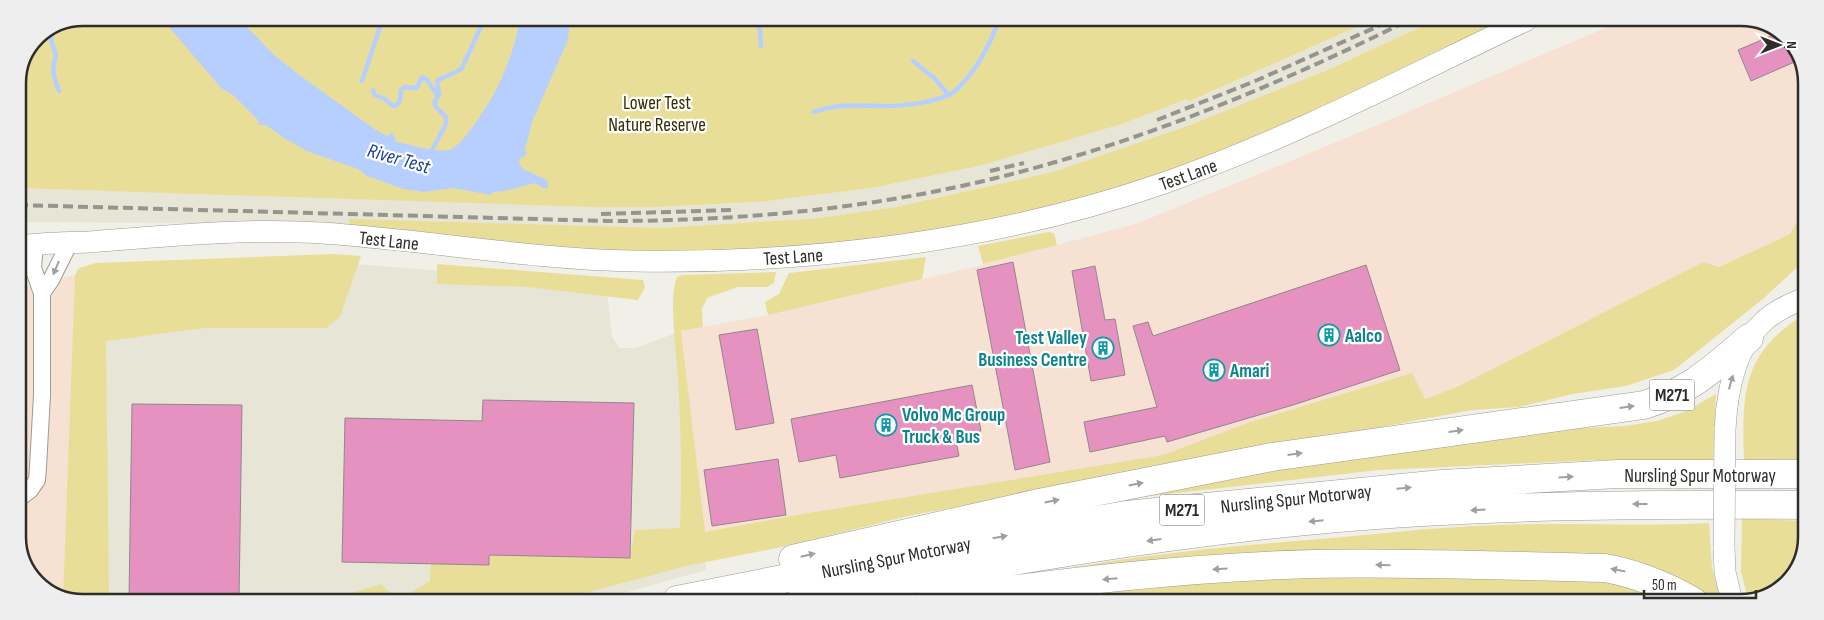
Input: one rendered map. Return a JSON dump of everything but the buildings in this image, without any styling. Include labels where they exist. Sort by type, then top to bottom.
[{"type":"highway","name":"M271","points":[[679,594],[771,564],[1039,503],[1272,457],[1644,405],[1665,398],[1692,385],[1749,338]]},
{"type":"highway","name":"Nursling Spur Motorway","points":[[707,594],[934,548],[1126,515],[1442,484],[1617,474],[1798,474]]},
{"type":"highway","name":"Nursling Spur Motorway","points":[[835,594],[915,578],[1053,555],[1326,519],[1598,504],[1798,505]]},
{"type":"highway","points":[[979,594],[1045,585],[1193,571],[1315,564],[1605,568],[1635,573],[1680,594]]},
{"type":"street","name":"Test Lane","points":[[26,245],[163,235],[318,233],[542,257],[635,261],[789,257],[948,237],[1117,199],[1221,162],[1303,127],[1514,26]]},
{"type":"street","points":[[42,293],[51,280],[70,242]]},
{"type":"street","points":[[26,245],[42,293],[42,395],[37,480],[26,493]]},
{"type":"street","points":[[1730,594],[1724,572],[1725,429],[1728,392],[1749,338],[1762,322],[1780,309],[1798,290]]},
{"type":"street","points":[[1780,309],[1798,301]]},
{"type":"shaded area","points":[[1359,26],[1422,26],[1332,68],[1190,125],[1053,172],[896,207],[819,218],[659,228],[477,230],[413,225],[26,222],[26,188],[659,207],[745,203],[872,188],[983,165],[1122,124],[1187,99],[1189,102]]},
{"type":"shaded area","points":[[1610,26],[1752,27],[1776,38],[1786,48],[1797,72],[1798,220],[1790,234],[1719,267],[1703,262],[1459,386],[1424,399],[1412,373],[1247,423],[1163,455],[802,514],[704,532],[681,331],[768,315],[970,268],[1136,224],[1339,141]]},
{"type":"shaded area","points":[[257,260],[368,265],[606,284],[612,336],[619,348],[636,348],[681,331],[704,532],[706,570],[620,594],[83,594],[63,590],[75,275]]},
{"type":"shaded area","points":[[75,275],[63,590],[51,584],[38,572],[28,552],[26,541],[26,286]]},
{"type":"green space","name":"Lower Test Nature Reserve","points":[[83,26],[1359,26],[1188,102],[1187,99],[1122,124],[983,165],[872,188],[757,202],[659,207],[591,207],[26,188],[27,72],[36,51],[51,36],[72,27]]},
{"type":"green space","points":[[1422,26],[1497,26],[1293,124],[1125,187],[932,235],[716,254],[563,249],[349,228],[349,219],[659,228],[819,218],[896,207],[1053,172],[1190,125],[1332,68]]},
{"type":"green space","points":[[1798,220],[1798,266],[1764,298],[1674,370],[1626,386],[1573,394],[1519,407],[1472,410],[908,516],[787,546],[686,566],[581,594],[409,594],[430,581],[431,563],[489,555],[630,558],[635,530],[680,528],[680,435],[673,299],[677,277],[682,275],[776,272],[774,283],[767,287],[738,287],[707,298],[702,309],[703,327],[681,331],[705,532],[802,514],[1163,455],[1247,423],[1412,373],[1425,399],[1459,386],[1703,262],[1719,267],[1790,234]]},
{"type":"green space","points":[[1048,232],[1054,233],[1057,245],[983,264],[978,246]]},
{"type":"green space","points":[[332,254],[361,256],[340,317],[326,328],[205,328],[106,341],[109,594],[83,594],[63,590],[75,275],[79,268],[96,263]]},
{"type":"green space","points":[[926,257],[922,279],[768,315],[765,302],[779,294],[789,273]]},
{"type":"green space","points":[[437,264],[643,280],[645,287],[638,300],[527,287],[437,284]]},
{"type":"green space","points":[[1798,319],[1798,459],[1744,460],[1744,414],[1750,376],[1757,359],[1784,329]]},
{"type":"green space","points":[[1716,394],[1713,460],[1598,460],[1379,470],[1133,498],[1135,492],[1538,430],[1625,426],[1657,421],[1686,411]]},
{"type":"green space","points":[[1742,518],[1798,521],[1795,555],[1788,569],[1776,582],[1759,591],[1746,594],[1741,571]]},
{"type":"green space","points":[[1709,523],[1712,567],[1719,594],[1705,594],[1661,572],[1026,577],[1160,554],[1422,530],[1525,524],[1656,525]]},
{"type":"green space","points":[[1596,572],[1661,594],[1030,594],[1173,580]]},
{"type":"green space","points":[[381,584],[392,594],[351,594],[352,593]]},
{"type":"water","name":"River Test","points":[[168,26],[245,26],[273,54],[298,74],[376,130],[387,136],[393,132],[396,142],[442,151],[452,149],[458,144],[488,104],[508,63],[518,26],[569,26],[568,40],[532,122],[525,150],[527,154],[520,159],[519,163],[523,169],[547,180],[548,188],[542,188],[535,183],[494,192],[491,195],[453,188],[424,192],[403,189],[367,176],[358,169],[309,152],[266,125],[259,125],[257,119],[233,95],[221,88]]},
{"type":"waterway","points":[[362,81],[380,26]]},
{"type":"waterway","name":"River Test","points":[[432,150],[446,124],[446,117],[435,106],[435,101],[439,95],[437,81],[462,68],[481,26]]},
{"type":"waterway","points":[[758,26],[761,46]]},
{"type":"waterway","points":[[814,112],[840,106],[912,104],[932,101],[949,95],[962,84],[976,67],[996,26]]},
{"type":"waterway","points":[[52,36],[51,40],[56,55],[54,73],[59,91]]},
{"type":"waterway","points":[[913,61],[934,78],[948,94]]},
{"type":"waterway","points":[[373,90],[375,95],[385,99],[393,106],[397,105],[400,100],[401,90],[405,87],[417,88],[422,77],[427,80],[438,96]]},
{"type":"railway","points":[[1157,120],[1253,82],[1379,26]]},
{"type":"railway","points":[[26,205],[608,221],[698,219],[833,208],[877,202],[966,185],[1080,155],[1192,116],[1247,94],[1302,71],[1397,26]]},
{"type":"railway","points":[[990,171],[1024,163]]},
{"type":"railway","points":[[601,214],[733,210]]},
{"type":"place","name":"Aalco","points":[[1329,335]]},
{"type":"place","name":"Test Valley Business Centre","points":[[1103,348]]},
{"type":"place","name":"Amari","points":[[1214,370]]},
{"type":"place","name":"Volvo Mc Group Truck & Bus","points":[[886,425]]}]
